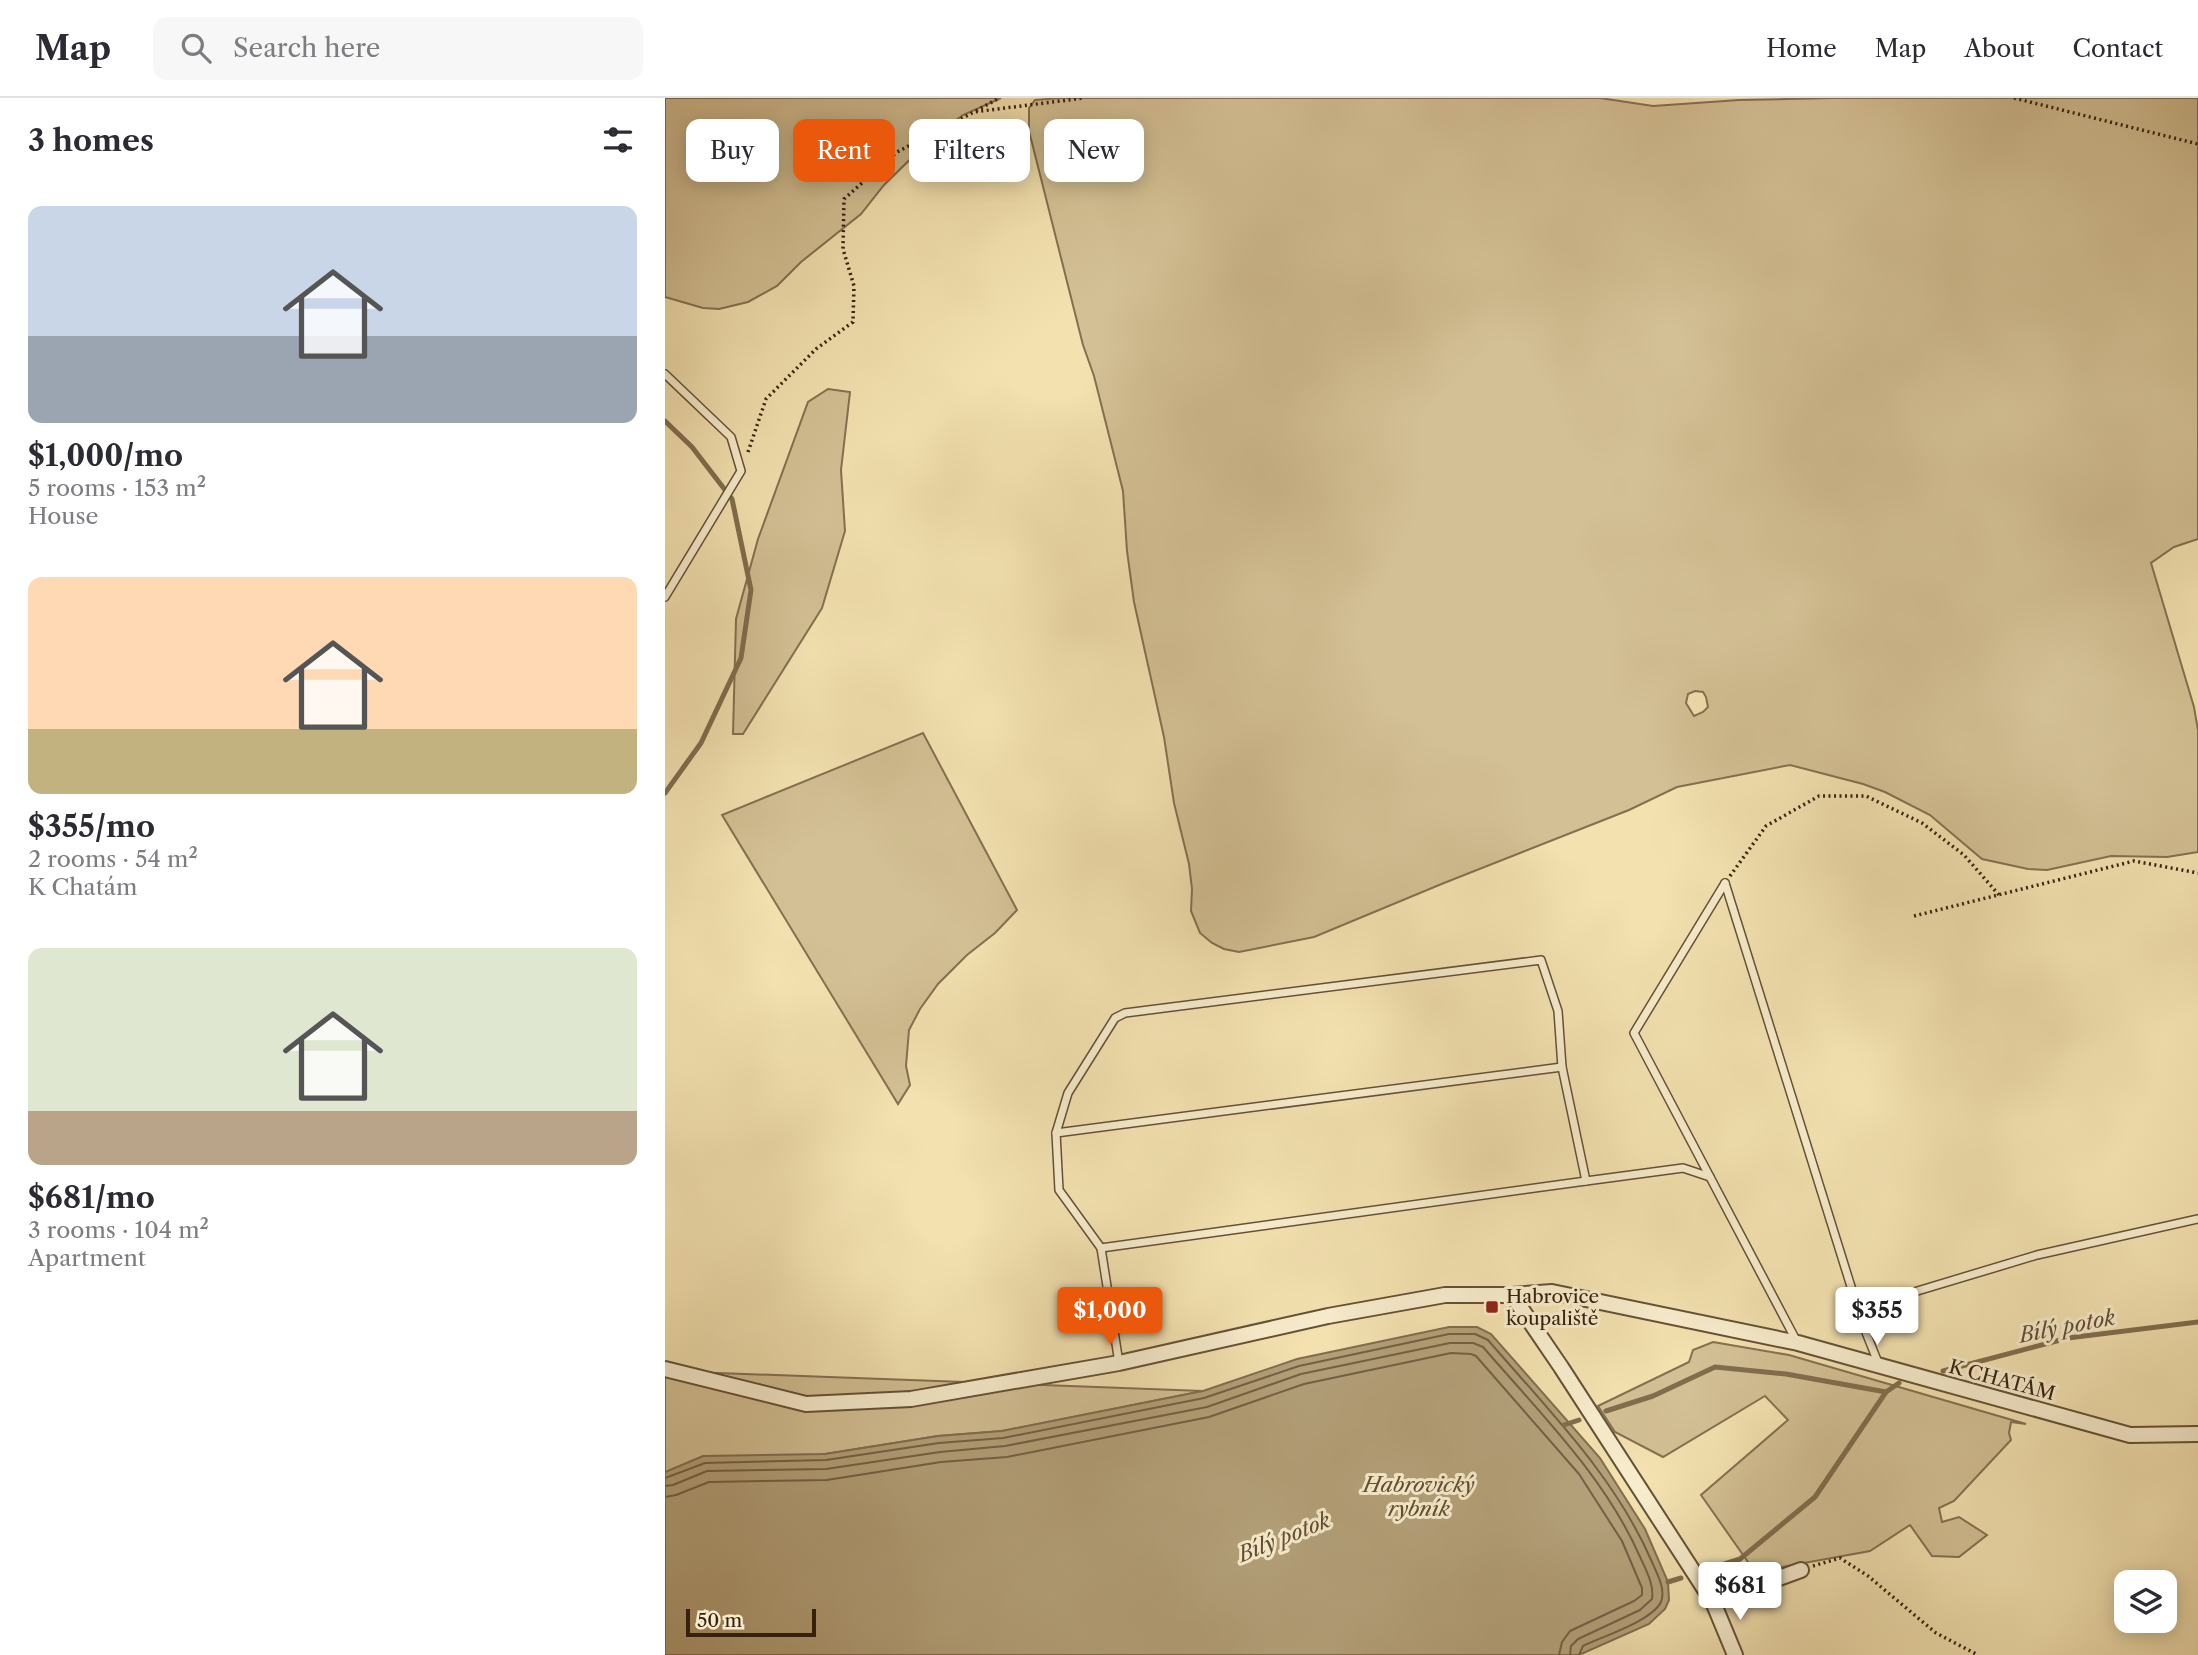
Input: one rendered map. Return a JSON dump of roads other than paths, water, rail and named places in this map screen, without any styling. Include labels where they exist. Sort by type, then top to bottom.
[{"type":"street","name":"K CHATÁM","points":[[665,1369],[806,1404],[911,1399],[1119,1363],[1328,1316],[1445,1294],[1512,1295],[1552,1292],[1798,1343],[2130,1435],[2198,1434]]},
{"type":"street","points":[[1512,1295],[1713,1602],[1735,1655]]},
{"type":"street","points":[[1713,1602],[1801,1570]]},
{"type":"lane","points":[[665,374],[731,437],[741,471],[665,597]]},
{"type":"lane","points":[[1798,1343],[1634,1034],[1724,883],[1863,1325],[1879,1366]]},
{"type":"lane","points":[[1119,1363],[1101,1248],[1059,1189],[1056,1133],[1068,1093],[1115,1018],[1125,1013],[1541,960],[1558,1011],[1562,1067],[1586,1181]]},
{"type":"lane","points":[[1056,1133],[1562,1067]]},
{"type":"lane","points":[[1101,1248],[1683,1168],[1710,1177]]},
{"type":"lane","points":[[1863,1325],[1914,1292],[2037,1255],[2198,1219]]},
{"type":"water","name":"Habrovický rybník","points":[[1449,1327],[1477,1327],[1491,1334],[1600,1458],[1645,1529],[1668,1582],[1669,1600],[1665,1609],[1649,1624],[1579,1655],[665,1655],[665,1472],[703,1456],[825,1454],[938,1436],[1002,1431],[1203,1391],[1297,1359]]},
{"type":"waterway","points":[[665,421],[692,447],[732,499],[751,590],[741,658],[701,743],[665,793]]},
{"type":"waterway","name":"Bílý potok","points":[[1943,1371],[2068,1338],[2198,1322]]},
{"type":"waterway","name":"Bílý potok","points":[[1606,1411],[1653,1396],[1715,1367],[1786,1374],[1886,1392],[1899,1383]]},
{"type":"waterway","points":[[1709,1569],[1740,1559],[1815,1497],[1886,1392]]},
{"type":"waterway","name":"Bílý potok","points":[[1564,1425],[1579,1420]]},
{"type":"waterway","points":[[1668,1582],[1681,1578]]},
{"type":"place","name":"Habrovice koupaliště","points":[[1492,1307]]}]
